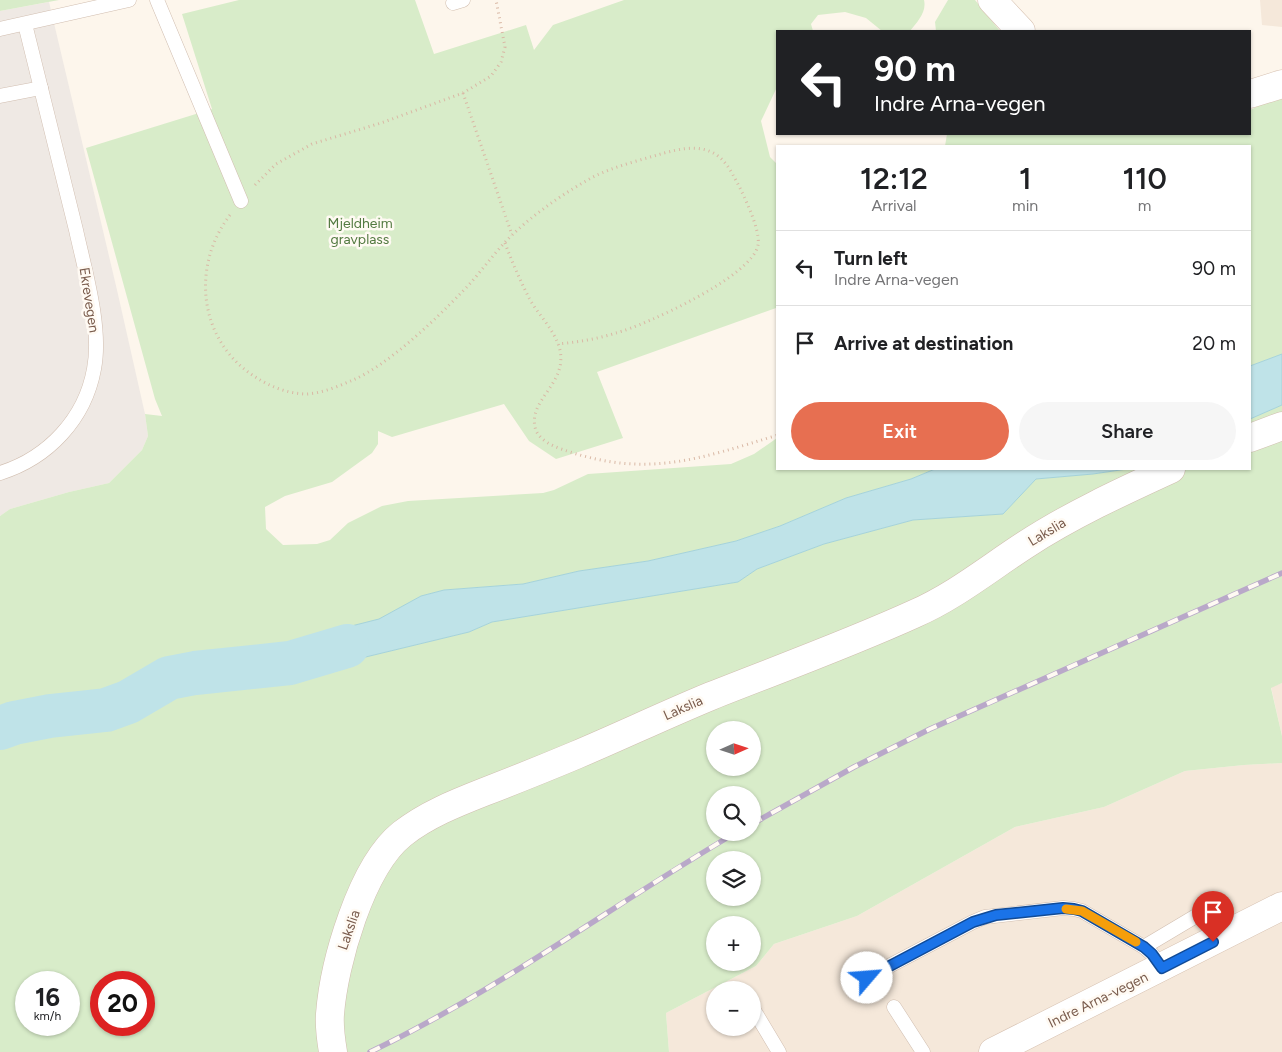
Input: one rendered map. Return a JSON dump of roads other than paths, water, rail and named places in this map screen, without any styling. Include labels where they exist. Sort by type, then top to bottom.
[{"type":"street","points":[[992,0],[1020,30]]},
{"type":"street","points":[[1251,94],[1282,84]]},
{"type":"street","points":[[1251,438],[1282,426]]},
{"type":"street","name":"Lakslia","points":[[333,1052],[329,1017],[332,990],[340,955],[358,903],[372,872],[385,852],[400,835],[422,820],[455,804],[577,755],[707,698],[916,614],[952,594],[1062,522],[1169,470]]},
{"type":"street","name":"Indre Arna-vegen","points":[[993,1052],[1282,907]]},
{"type":"lane","points":[[0,29],[129,0]]},
{"type":"lane","points":[[157,0],[241,200]]},
{"type":"lane","name":"Ekrevegen","points":[[0,474],[40,455],[59,439],[74,419],[87,396],[94,368],[96,335],[88,282],[25,24]]},
{"type":"lane","points":[[0,96],[41,88]]},
{"type":"lane","points":[[851,986],[973,922],[996,915],[1063,908],[1082,911],[1144,947],[1152,954],[1162,968]]},
{"type":"lane","points":[[1144,947],[1196,916]]},
{"type":"lane","points":[[894,1007],[923,1052]]},
{"type":"lane","points":[[761,1021],[780,1052]]},
{"type":"water","points":[[1282,354],[1282,405],[1251,419],[1251,366]]},
{"type":"water","points":[[933,470],[1120,470],[1036,479],[1003,514],[913,520],[824,544],[757,569],[738,582],[492,622],[469,632],[345,662],[321,673],[295,674],[292,667],[291,652],[297,644],[308,637],[379,619],[421,596],[444,590],[523,584],[579,571],[648,561],[736,541],[780,526],[846,498],[911,479]]},
{"type":"waterway","points":[[0,728],[14,723],[50,716],[106,710],[128,702],[169,678],[195,673],[290,663],[347,646]]},
{"type":"railway","points":[[761,819],[854,767],[930,729],[1282,573]]},
{"type":"railway","points":[[370,1052],[464,1002],[722,841]]},
{"type":"park label","name":"Mjeldheim gravplass","points":[[360,232]]}]
